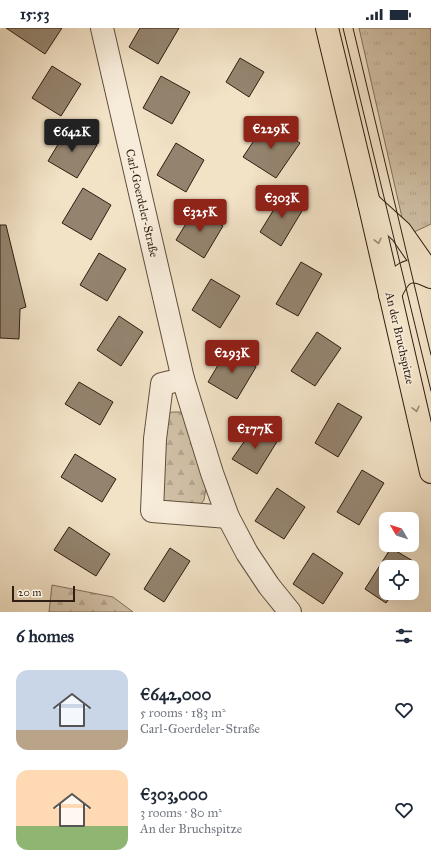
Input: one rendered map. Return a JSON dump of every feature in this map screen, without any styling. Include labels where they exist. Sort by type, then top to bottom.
[{"type":"main road","name":"An der Bruchspitze","points":[[327,28],[431,472]]},
{"type":"main road","points":[[369,203],[401,232],[431,276]]},
{"type":"main road","points":[[390,295],[396,282],[402,274],[410,271],[431,276]]},
{"type":"street","name":"Carl-Goerdeler-Straße","points":[[102,28],[183,379],[212,473],[228,518],[269,586],[290,612]]},
{"type":"street","points":[[183,379],[162,384],[155,439],[152,511],[228,518]]},
{"type":"green space","points":[[359,28],[431,28],[431,224],[414,232],[403,222]]},
{"type":"green space","points":[[172,412],[180,412],[183,414],[206,488],[204,500],[200,505],[163,502],[165,420],[168,414]]},
{"type":"green space","points":[[52,585],[113,597],[133,612],[49,612]]},
{"type":"building","points":[[6,28],[62,28],[45,54]]},
{"type":"building","points":[[140,28],[179,28],[158,64],[129,47]]},
{"type":"building","points":[[240,58],[264,72],[249,97],[226,82]]},
{"type":"building","points":[[52,66],[81,84],[61,116],[32,98]]},
{"type":"building","points":[[161,76],[190,92],[172,124],[143,108]]},
{"type":"building","points":[[267,121],[300,143],[276,178],[243,157]]},
{"type":"building","points":[[68,128],[97,145],[77,178],[48,161]]},
{"type":"building","points":[[176,143],[204,160],[186,192],[157,175]]},
{"type":"building","points":[[83,188],[111,205],[91,240],[62,223]]},
{"type":"building","points":[[284,193],[305,206],[281,246],[260,232]]},
{"type":"building","points":[[195,209],[223,226],[204,258],[176,240]]},
{"type":"building","points":[[0,225],[6,225],[26,307],[20,309],[19,339],[0,338]]},
{"type":"building","points":[[99,253],[126,269],[107,301],[80,285]]},
{"type":"building","points":[[301,262],[322,274],[298,316],[276,304]]},
{"type":"building","points":[[211,279],[240,296],[220,328],[192,310]]},
{"type":"building","points":[[119,316],[143,332],[121,366],[97,350]]},
{"type":"building","points":[[317,332],[341,348],[315,386],[291,371]]},
{"type":"building","points":[[227,350],[256,367],[237,399],[208,382]]},
{"type":"building","points":[[79,382],[113,402],[100,425],[65,404]]},
{"type":"building","points":[[338,403],[362,417],[338,457],[315,443]]},
{"type":"building","points":[[255,426],[278,440],[257,474],[232,459]]},
{"type":"building","points":[[75,454],[116,479],[102,502],[61,477]]},
{"type":"building","points":[[362,470],[384,483],[359,525],[337,512]]},
{"type":"building","points":[[277,488],[305,507],[284,539],[255,521]]},
{"type":"building","points":[[69,527],[110,554],[96,576],[54,550]]},
{"type":"building","points":[[170,548],[190,561],[164,602],[144,589]]},
{"type":"building","points":[[388,552],[398,552],[411,560],[383,560]]},
{"type":"building","points":[[313,553],[343,573],[323,604],[293,584]]},
{"type":"building","points":[[379,567],[379,598],[365,589]]},
{"type":"tram line","points":[[343,28],[431,391]]},
{"type":"tram line","points":[[353,28],[431,355]]}]
